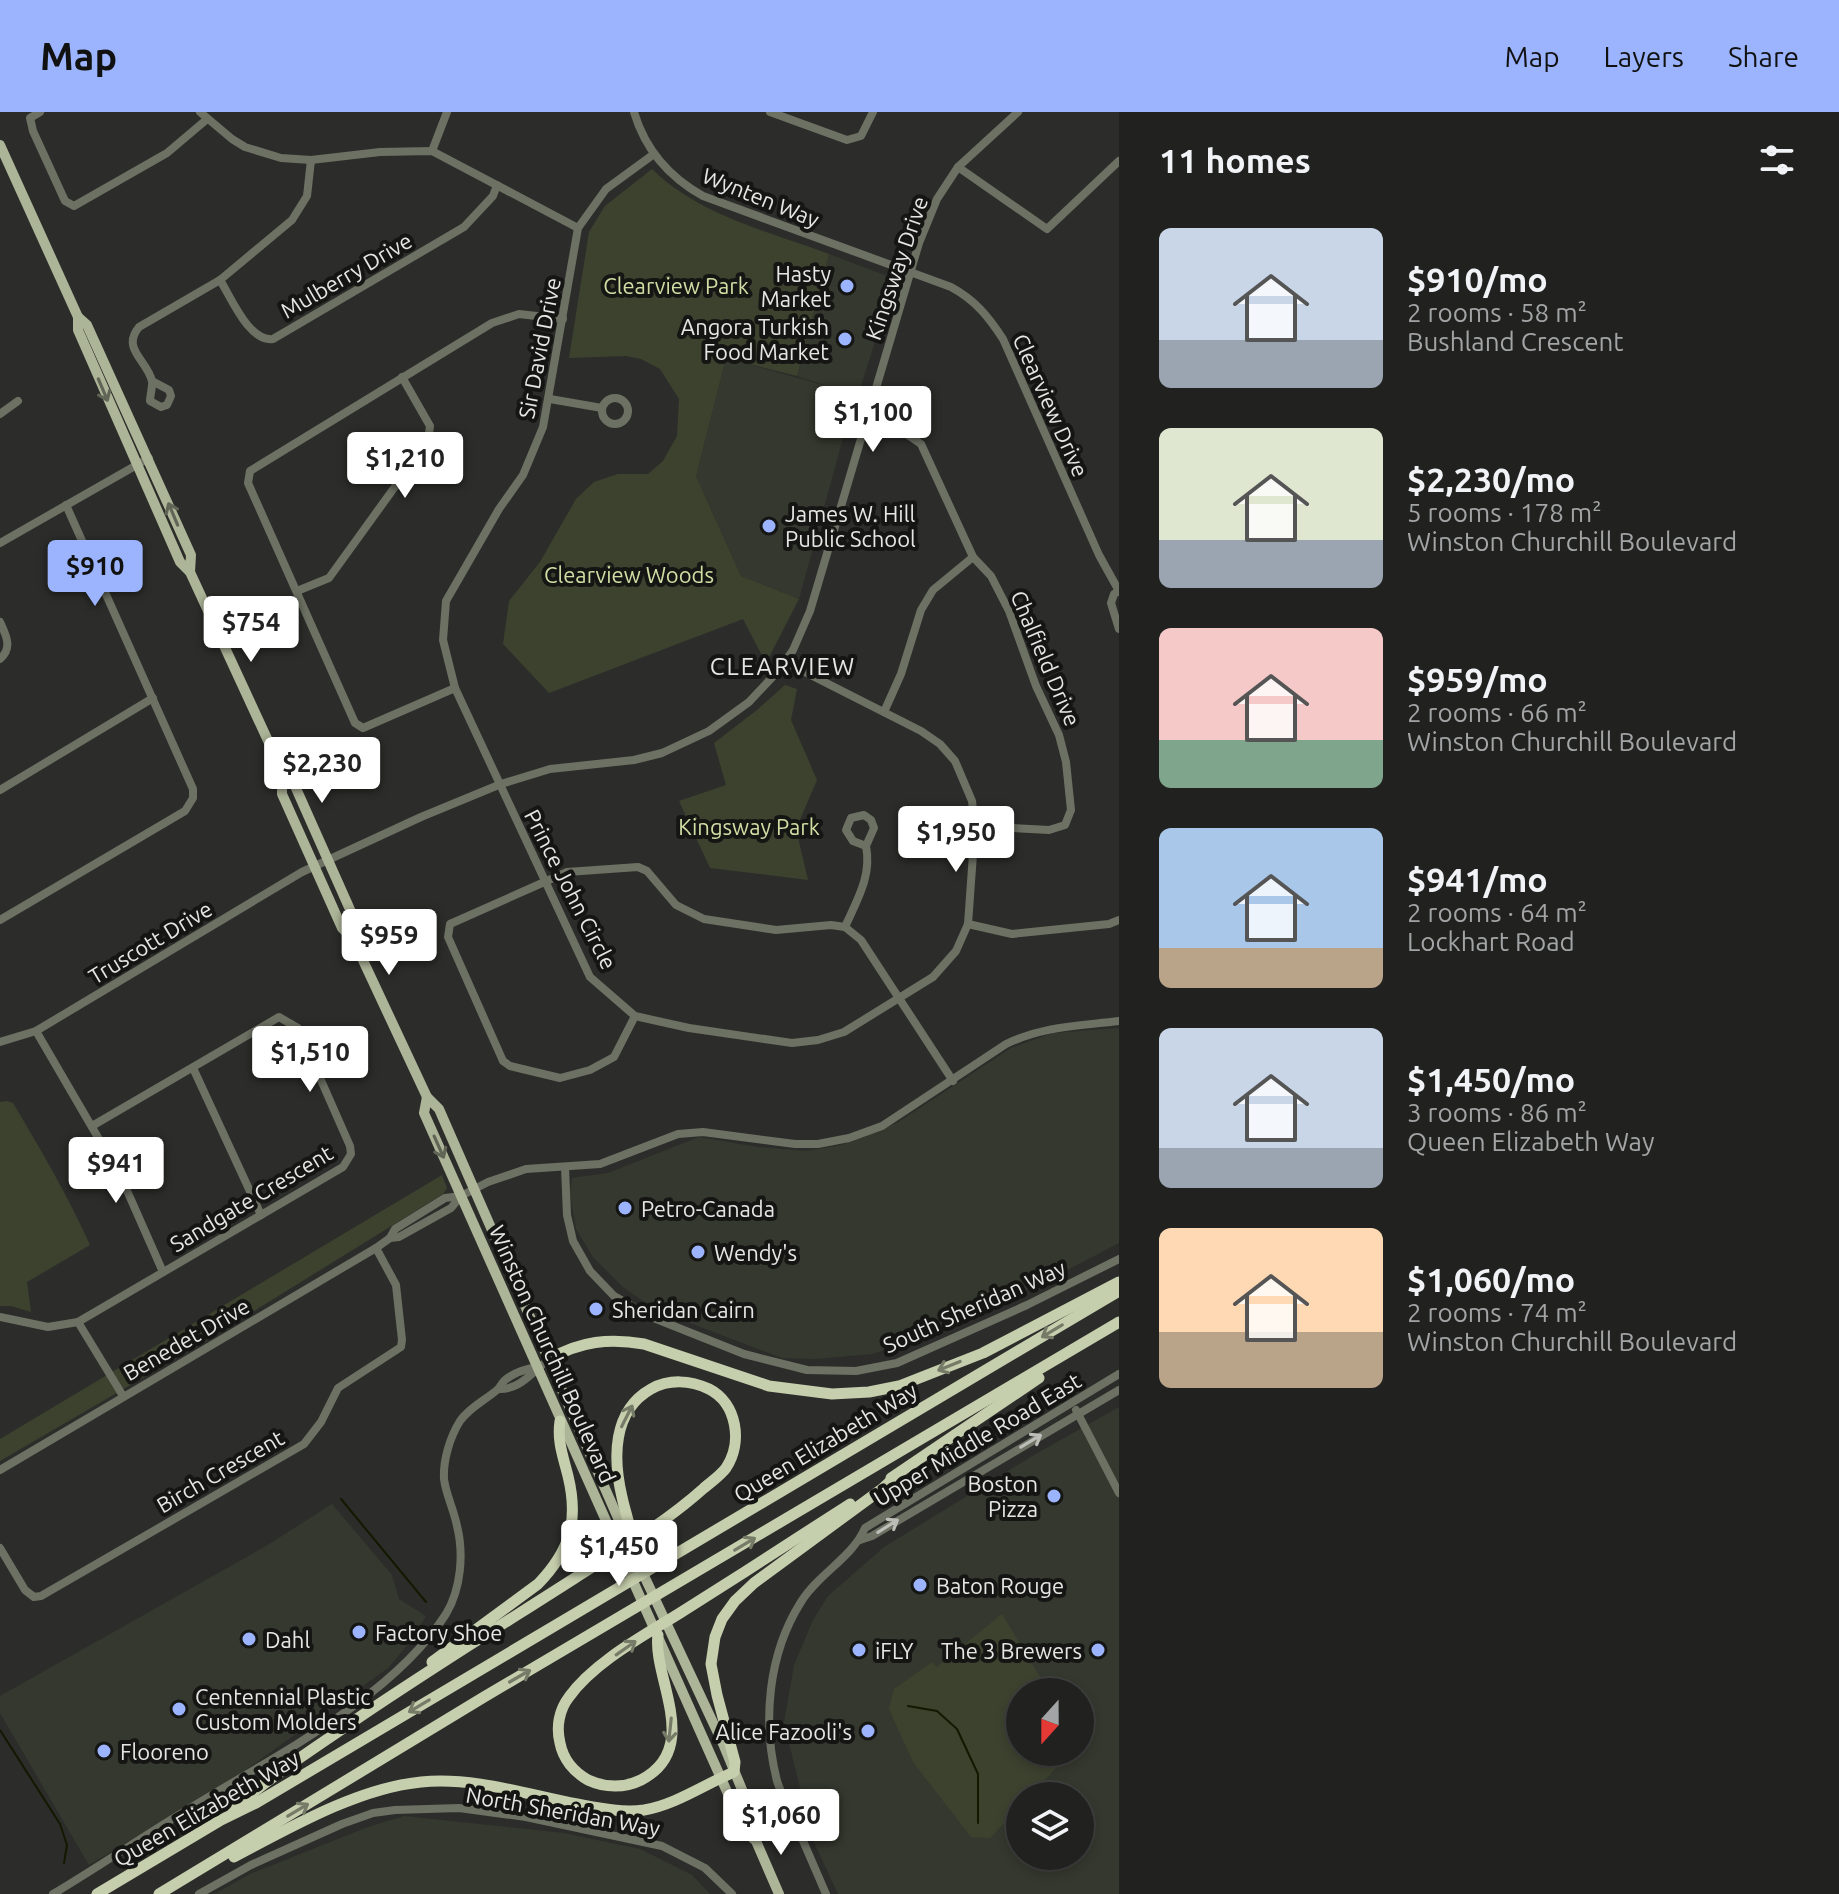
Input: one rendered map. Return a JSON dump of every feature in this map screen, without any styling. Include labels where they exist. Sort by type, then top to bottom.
[{"type":"highway","points":[[550,1359],[586,1343],[623,1340],[644,1344],[769,1386],[832,1394],[869,1392],[899,1386],[983,1353],[1119,1282]]},
{"type":"highway","name":"Queen Elizabeth Way","points":[[97,1894],[221,1820],[284,1787],[1119,1291]]},
{"type":"highway","name":"Queen Elizabeth Way","points":[[161,1894],[484,1697],[1119,1322]]},
{"type":"highway","points":[[658,1635],[656,1647],[662,1652],[672,1717],[669,1744],[661,1761],[646,1777],[633,1784],[604,1786],[583,1777],[565,1758],[558,1733],[563,1705],[577,1687],[642,1637],[897,1475],[1048,1371],[1070,1351]]},
{"type":"highway","points":[[221,1820],[261,1784],[363,1714],[655,1527],[711,1482],[725,1469],[733,1454],[735,1436],[735,1421],[727,1404],[712,1390],[682,1381],[661,1384],[639,1396],[632,1404],[619,1432],[616,1456],[621,1493],[620,1523],[633,1534],[632,1550]]},
{"type":"highway","points":[[363,1714],[538,1584],[559,1560],[573,1520],[571,1490],[557,1438],[560,1421]]},
{"type":"highway","points":[[161,1894],[346,1802],[420,1782],[466,1782],[606,1809],[640,1810],[667,1802],[734,1772],[735,1762],[711,1664],[715,1637],[722,1619],[754,1583],[897,1475]]},
{"type":"main road","name":"Winston Churchill Boulevard","points":[[0,145],[78,317],[87,325],[149,458],[191,555],[190,572]]},
{"type":"main road","name":"Winston Churchill Boulevard","points":[[78,317],[78,330],[180,562],[190,572],[282,771],[295,786],[356,923],[353,939]]},
{"type":"main road","name":"Winston Churchill Boulevard","points":[[282,771],[282,794],[342,928],[353,939],[427,1097],[439,1109],[550,1359],[620,1523],[658,1635]]},
{"type":"main road","name":"Winston Churchill Boulevard","points":[[427,1097],[424,1113],[560,1421],[620,1523]]},
{"type":"main road","points":[[632,1550],[734,1772],[757,1826],[756,1841]]},
{"type":"main road","points":[[662,1652],[745,1832],[756,1841],[779,1894]]},
{"type":"street","points":[[40,112],[30,118],[33,131],[65,201],[74,206],[167,153],[203,116],[245,147],[269,156],[311,160],[380,152],[432,151],[578,228]]},
{"type":"street","points":[[432,151],[447,112]]},
{"type":"street","name":"Wynten Way","points":[[634,112],[642,135],[654,154],[677,179],[703,196],[911,273]]},
{"type":"street","points":[[770,112],[847,140],[861,136],[873,112]]},
{"type":"street","name":"Kingsway Drive","points":[[328,860],[501,784],[564,766],[634,760],[689,742],[749,702],[785,662],[810,611],[911,273],[937,199],[958,167],[1018,112]]},
{"type":"street","name":"Sir David Drive","points":[[501,784],[455,688],[443,640],[446,601],[499,509],[523,475],[543,427],[578,228],[606,189],[654,154]]},
{"type":"street","points":[[152,381],[133,349],[133,334],[139,327],[220,280],[298,212],[307,196],[311,160]]},
{"type":"street","points":[[958,167],[1047,229],[1119,161]]},
{"type":"street","name":"Mulberry Drive","points":[[220,280],[253,334],[265,340],[273,339],[464,227],[493,196],[497,185]]},
{"type":"street","name":"Clearview Drive","points":[[911,273],[965,294],[986,314],[1003,339],[1093,541],[1119,591],[1114,594],[1111,603],[1119,628]]},
{"type":"street","points":[[455,688],[363,728],[355,723],[248,483],[250,471],[492,323],[519,314],[563,319]]},
{"type":"street","points":[[297,591],[329,578],[428,441],[430,426],[402,377]]},
{"type":"street","points":[[550,399],[602,408]]},
{"type":"street","points":[[0,414],[18,401]]},
{"type":"street","name":"Chalfield Drive","points":[[866,421],[902,431],[921,444],[973,557],[991,576],[1009,611],[1036,686],[1059,735],[1066,762],[1071,810],[1065,825],[1049,830],[975,826]]},
{"type":"street","points":[[0,543],[149,458]]},
{"type":"street","points":[[0,920],[185,811],[190,806],[193,789],[66,505]]},
{"type":"street","points":[[884,712],[901,674],[921,610],[933,590],[973,557]]},
{"type":"street","points":[[0,622],[8,647],[0,659]]},
{"type":"street","name":"Prince John Circle","points":[[501,784],[543,881],[590,977],[635,1016],[689,1028],[792,1043],[818,1040],[844,1032],[933,977],[956,951],[968,924],[975,826],[972,801],[955,761],[940,744],[785,662]]},
{"type":"street","points":[[0,790],[153,698]]},
{"type":"street","points":[[845,927],[867,875],[866,846]]},
{"type":"street","name":"Truscott Drive","points":[[0,1042],[36,1031],[328,860]]},
{"type":"street","points":[[635,1016],[614,1057],[590,1070],[560,1078],[510,1066],[503,1061],[448,937],[450,924],[567,872],[638,867],[647,871],[676,905],[714,923],[776,930],[831,925],[845,927],[861,940],[953,1081]]},
{"type":"street","points":[[968,924],[1012,934],[1109,924],[1119,920]]},
{"type":"street","name":"Sandgate Crescent","points":[[0,1317],[48,1327],[78,1322],[343,1167],[351,1154],[298,1028],[279,1017],[92,1126]]},
{"type":"street","name":"Benedet Drive","points":[[0,1470],[390,1238],[399,1237],[451,1208],[461,1196],[475,1189],[526,1169],[600,1164],[678,1134],[703,1132],[795,1144],[849,1138],[882,1126],[1006,1044],[1029,1033],[1119,1021]]},
{"type":"street","points":[[36,1031],[121,1177],[163,1272]]},
{"type":"street","points":[[193,1068],[261,1215]]},
{"type":"street","name":"South Sheridan Way","points":[[565,1167],[567,1215],[573,1241],[590,1271],[614,1296],[651,1317],[744,1354],[807,1370],[856,1371],[897,1363],[1027,1305],[1119,1259]]},
{"type":"street","name":"Birch Crescent","points":[[0,1548],[25,1590],[34,1597],[41,1596],[304,1444],[314,1434],[338,1388],[401,1347],[396,1285],[376,1248]]},
{"type":"street","points":[[78,1322],[123,1396]]},
{"type":"street","points":[[53,1894],[244,1777],[344,1711],[399,1669],[431,1635],[448,1610],[458,1585],[461,1556],[458,1528],[444,1480],[451,1438],[460,1421],[480,1401],[499,1389],[503,1381],[550,1359]]},
{"type":"street","name":"Upper Middle Road East","points":[[826,1894],[778,1783],[771,1745],[770,1691],[782,1644],[800,1603],[813,1584],[860,1540],[865,1528],[1119,1374]]},
{"type":"street","name":"Upper Middle Road East","points":[[860,1540],[872,1536],[1119,1390]]},
{"type":"street","points":[[1071,1402],[1119,1493]]},
{"type":"street","name":"North Sheridan Way","points":[[199,1894],[251,1865],[353,1820],[395,1810],[459,1808],[526,1817],[662,1846],[705,1868],[732,1894]]},
{"type":"shaded area","name":"James W. Hill Public School","points":[[829,254],[895,279],[858,395],[855,394],[799,599],[741,576],[696,476],[726,358],[837,389],[797,376]]},
{"type":"shaded area","points":[[1119,1028],[1119,1243],[1046,1281],[906,1343],[872,1354],[815,1359],[782,1358],[656,1310],[624,1288],[593,1257],[576,1229],[570,1193],[572,1178],[608,1173],[699,1137],[757,1147],[807,1151],[841,1145],[897,1123],[1011,1048],[1053,1033]]},
{"type":"shaded area","points":[[1119,1407],[1119,1894],[838,1894],[813,1840],[784,1723],[794,1665],[813,1620],[828,1596],[884,1547]]},
{"type":"shaded area","points":[[332,1504],[392,1575],[399,1599],[426,1616],[409,1643],[388,1668],[233,1779],[89,1865],[0,1713],[0,1696],[266,1546]]},
{"type":"shaded area","points":[[404,1816],[564,1833],[640,1849],[692,1875],[710,1894],[215,1894],[250,1874]]},
{"type":"green space","points":[[652,169],[691,199],[713,210],[829,254],[797,376],[726,358],[696,476],[741,576],[799,599],[766,663],[743,619],[549,693],[503,644],[509,601],[540,562],[576,499],[594,482],[618,474],[648,474],[663,461],[677,436],[679,399],[660,369],[641,359],[626,356],[569,358],[589,232],[605,206]]},
{"type":"green space","name":"Kingsway Park","points":[[785,685],[797,689],[791,720],[817,780],[796,829],[808,880],[710,868],[679,801],[726,785],[714,743]]},
{"type":"green space","points":[[0,1102],[13,1103],[44,1156],[90,1245],[27,1282],[31,1312],[0,1306]]},
{"type":"green space","points":[[442,1175],[447,1188],[443,1194],[204,1342],[0,1461],[0,1439]]},
{"type":"green space","points":[[1002,1614],[1041,1678],[1006,1678],[1006,1766],[1058,1766],[1043,1782],[1006,1782],[1006,1821],[990,1838],[971,1837],[913,1762],[889,1709],[894,1689],[932,1662],[937,1667]]},
{"type":"waterway","points":[[341,1499],[426,1602]]},
{"type":"waterway","points":[[908,1706],[937,1711],[957,1729],[978,1774],[978,1823]]},
{"type":"waterway","points":[[0,1730],[60,1824],[67,1845],[64,1863]]},
{"type":"place","name":"Hasty Market","points":[[847,286]]},
{"type":"place","name":"Angora Turkish Food Market","points":[[845,339]]},
{"type":"place","name":"James W. Hill Public School","points":[[769,526]]},
{"type":"place","name":"Petro-Canada","points":[[625,1208]]},
{"type":"place","name":"Wendy's","points":[[698,1252]]},
{"type":"place","name":"Sheridan Cairn","points":[[596,1309]]},
{"type":"place","name":"Boston Pizza","points":[[1054,1496]]},
{"type":"place","name":"Baton Rouge","points":[[920,1585]]},
{"type":"place","name":"Factory Shoe","points":[[359,1632]]},
{"type":"place","name":"Dahl","points":[[249,1639]]},
{"type":"place","name":"iFLY","points":[[859,1650]]},
{"type":"place","name":"The 3 Brewers","points":[[1098,1650]]},
{"type":"place","name":"Centennial Plastic Custom Molders","points":[[179,1709]]},
{"type":"place","name":"Alice Fazooli's","points":[[868,1731]]},
{"type":"place","name":"Flooreno","points":[[104,1751]]},
{"type":"district","name":"CLEARVIEW","points":[[783,666]]},
{"type":"park label","name":"Clearview Park","points":[[676,285]]},
{"type":"park label","name":"Clearview Woods","points":[[629,574]]}]
